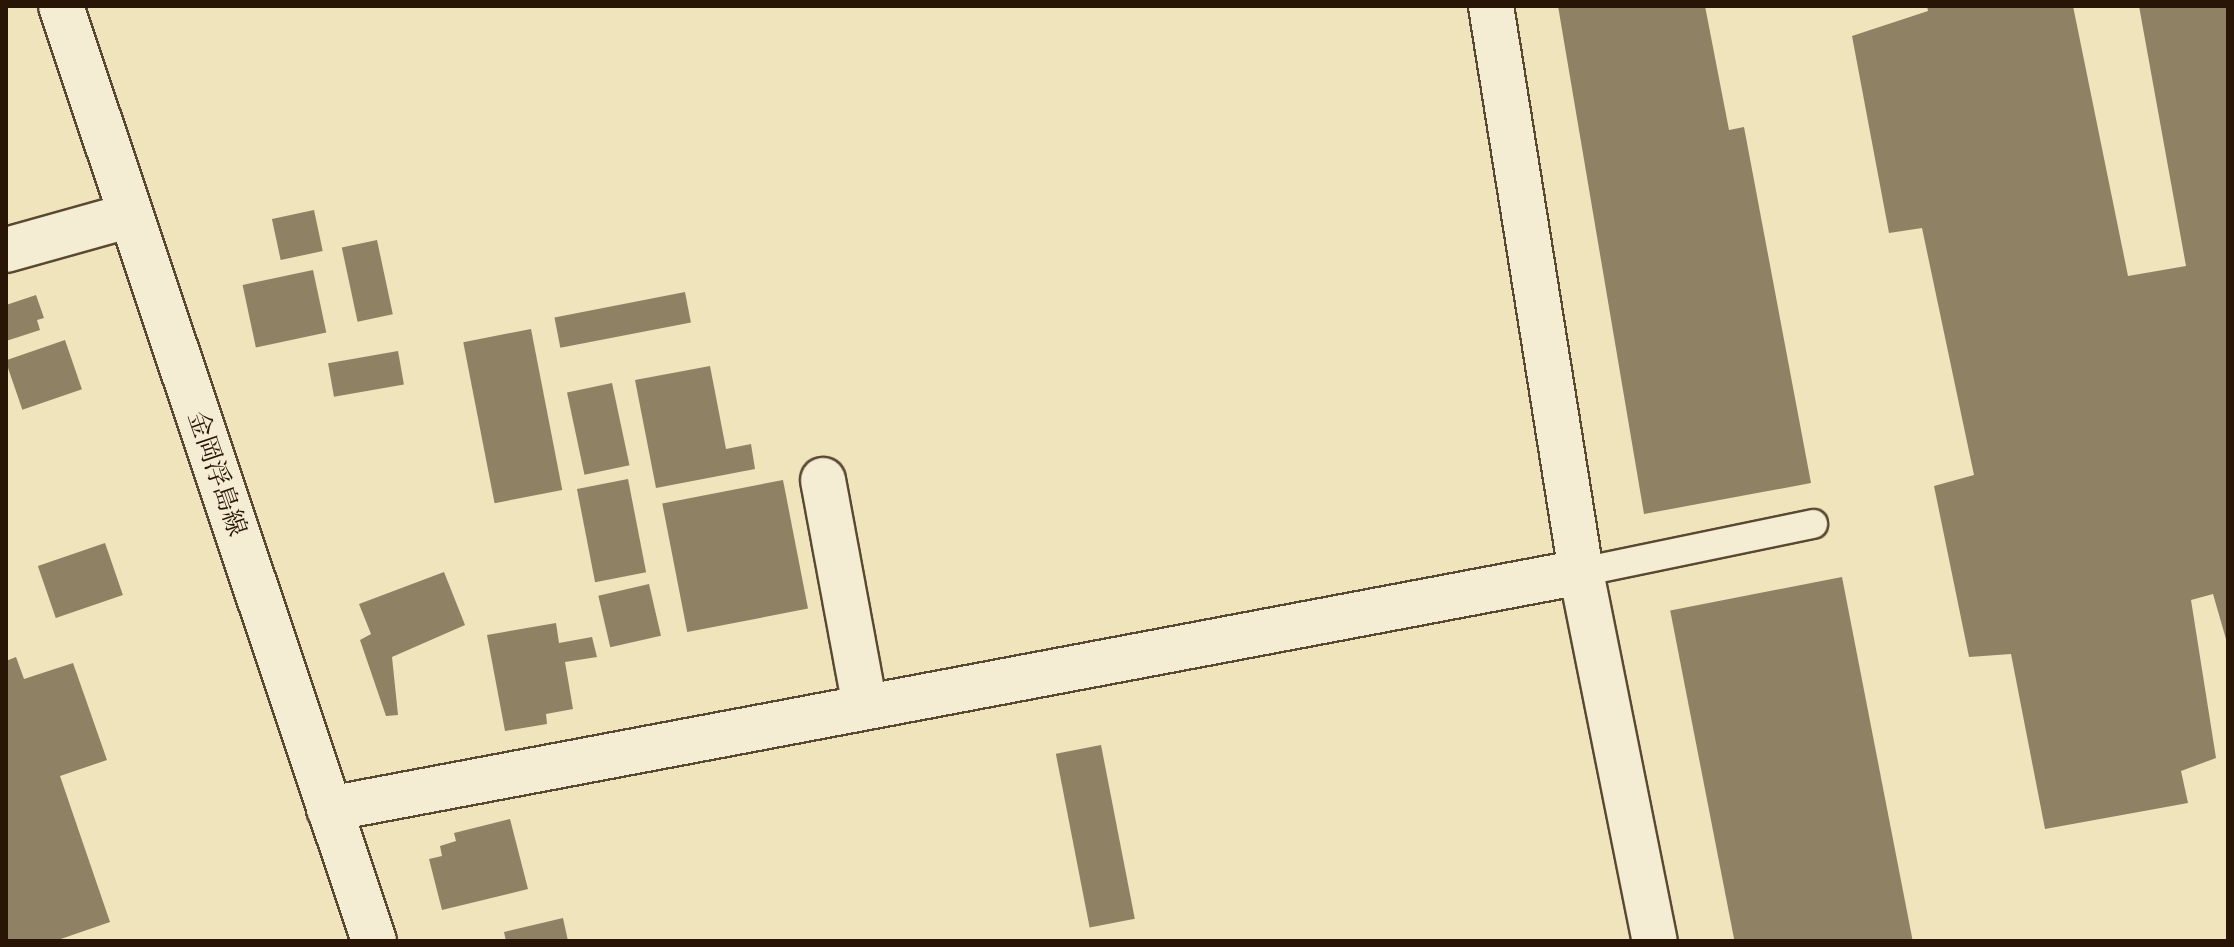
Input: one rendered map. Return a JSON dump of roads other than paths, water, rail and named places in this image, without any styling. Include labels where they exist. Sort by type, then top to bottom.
[{"type":"street","name":"金岡浮島線","points":[[61,6],[128,216],[374,941]]},
{"type":"street","points":[[1491,6],[1581,572],[1655,941]]},
{"type":"street","points":[[6,250],[128,216]]},
{"type":"street","points":[[823,480],[865,707]]},
{"type":"street","points":[[329,809],[1581,572]]},
{"type":"lane","points":[[1581,572],[1813,524]]}]
